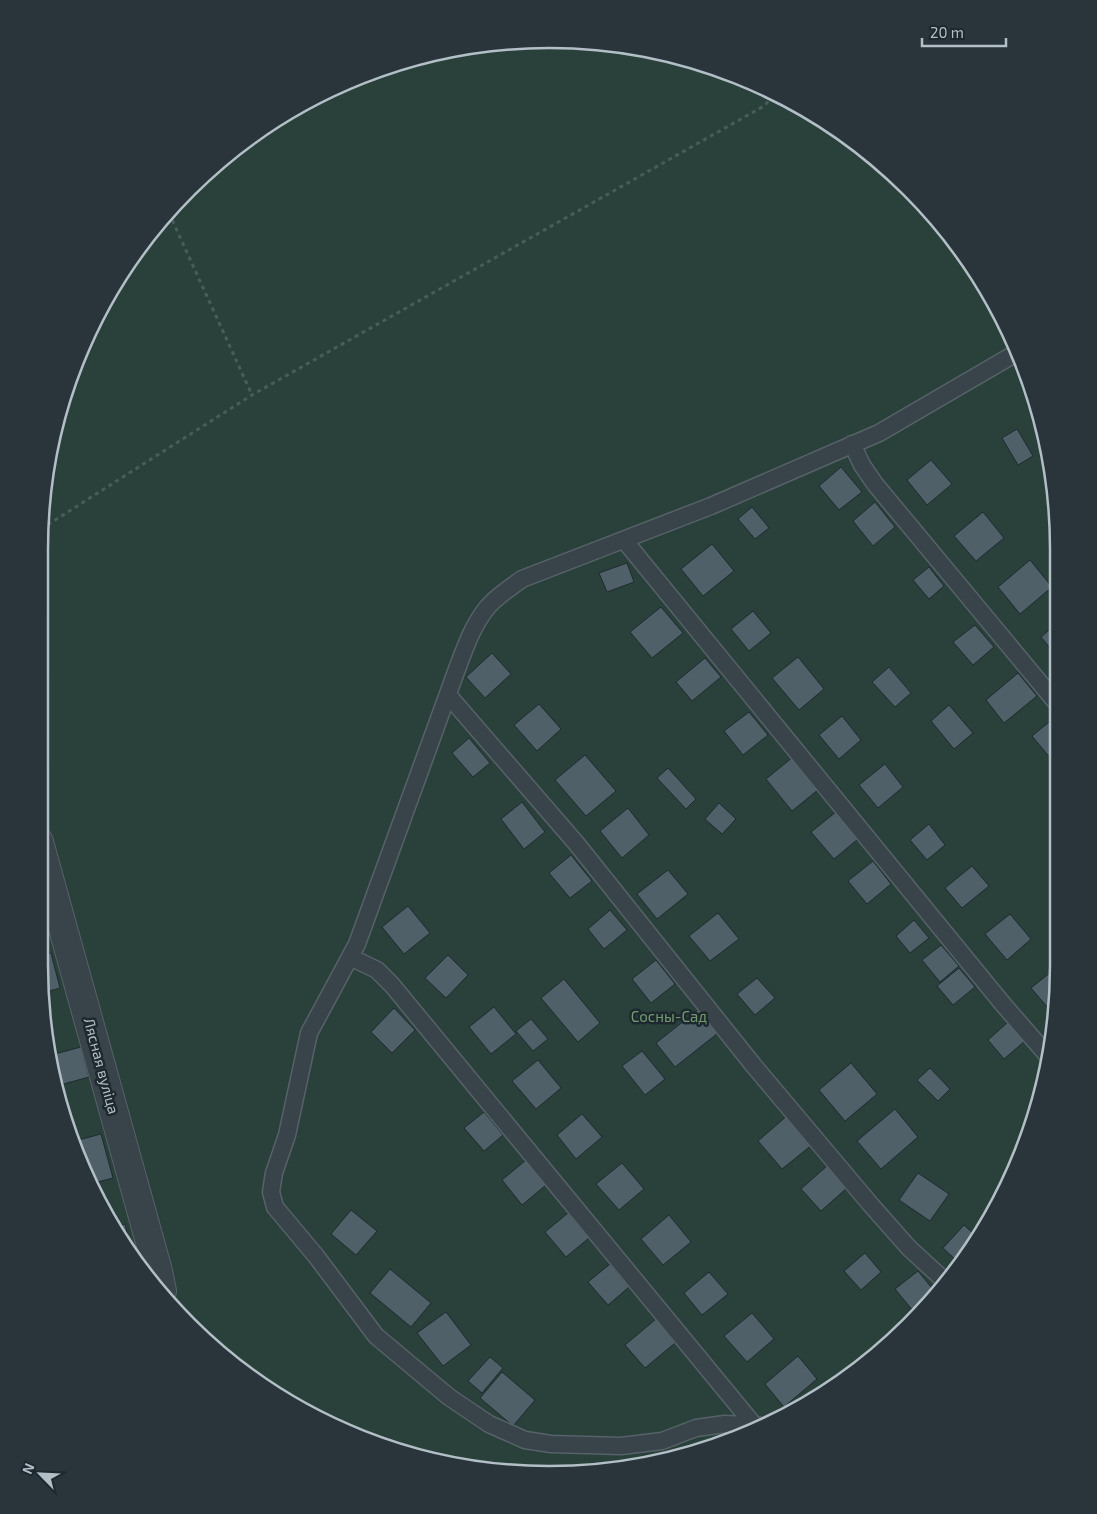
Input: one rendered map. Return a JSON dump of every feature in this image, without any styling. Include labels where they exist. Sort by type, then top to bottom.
[{"type":"street","name":"Лясная вуліца","points":[[48,876],[153,1273]]},
{"type":"lane","points":[[746,1425],[725,1424],[696,1428],[662,1441],[621,1446],[561,1444],[525,1440],[488,1424],[449,1397],[376,1336],[316,1256],[275,1208],[272,1192],[274,1173],[286,1135],[309,1033],[357,944],[473,628],[487,608],[522,579],[711,506],[879,433],[1011,356]]},
{"type":"lane","points":[[852,444],[862,465],[875,484],[1050,695]]},
{"type":"lane","points":[[624,540],[1002,1003],[1042,1049]]},
{"type":"lane","points":[[448,695],[576,843],[754,1066],[909,1248],[940,1277]]},
{"type":"lane","points":[[350,957],[377,970],[392,985],[754,1422]]},
{"type":"path","points":[[49,524],[252,395],[764,106],[770,99]]},
{"type":"path","points":[[172,219],[252,395]]},
{"type":"green space","name":"Сосны-Сад","points":[[548,48],[581,49],[646,57],[678,65],[710,74],[770,99],[827,132],[853,151],[903,194],[925,218],[965,270],[998,327],[1023,387],[1040,451],[1045,483],[1050,548],[1050,966],[1045,1031],[1040,1063],[1023,1127],[998,1187],[965,1244],[946,1270],[903,1320],[879,1342],[827,1382],[770,1415],[710,1440],[646,1457],[581,1465],[548,1466],[483,1462],[419,1449],[387,1440],[357,1428],[327,1415],[270,1382],[218,1342],[172,1296],[132,1244],[99,1187],[74,1127],[57,1063],[49,998],[48,548],[52,483],[57,451],[74,387],[99,327],[115,298],[132,270],[172,218],[218,172],[270,132],[298,115],[327,99],[387,74],[451,57],[483,52]]},
{"type":"building","points":[[1017,429],[1033,456],[1018,465],[1002,438]]},
{"type":"building","points":[[931,460],[952,484],[927,505],[907,480]]},
{"type":"building","points":[[841,467],[862,492],[839,510],[819,486]]},
{"type":"building","points":[[875,502],[895,527],[873,546],[853,521]]},
{"type":"building","points":[[752,507],[769,528],[755,539],[738,519]]},
{"type":"building","points":[[983,512],[1004,538],[976,561],[954,536]]},
{"type":"building","points":[[712,544],[734,571],[703,596],[681,569]]},
{"type":"building","points":[[1030,560],[1050,585],[1050,589],[1020,614],[998,587]]},
{"type":"building","points":[[627,563],[634,582],[607,592],[599,573]]},
{"type":"building","points":[[929,567],[944,586],[929,599],[913,580]]},
{"type":"building","points":[[661,607],[683,633],[652,658],[630,632]]},
{"type":"building","points":[[753,611],[771,633],[749,651],[731,629]]},
{"type":"building","points":[[975,625],[994,647],[973,665],[953,642]]},
{"type":"building","points":[[1050,629],[1050,648],[1041,637]]},
{"type":"building","points":[[492,653],[511,674],[485,698],[466,677]]},
{"type":"building","points":[[798,657],[824,689],[799,710],[772,678]]},
{"type":"building","points":[[705,658],[721,677],[692,701],[676,682]]},
{"type":"building","points":[[889,667],[911,693],[895,707],[872,682]]},
{"type":"building","points":[[1018,673],[1037,696],[1004,723],[986,700]]},
{"type":"building","points":[[539,704],[561,729],[537,751],[514,725]]},
{"type":"building","points":[[949,705],[973,733],[954,749],[931,721]]},
{"type":"building","points":[[749,712],[768,735],[743,755],[724,731]]},
{"type":"building","points":[[842,716],[861,740],[839,759],[819,735]]},
{"type":"building","points":[[1050,721],[1050,758],[1032,736]]},
{"type":"building","points":[[469,738],[490,763],[473,777],[452,753]]},
{"type":"building","points":[[585,755],[616,791],[586,816],[555,780]]},
{"type":"building","points":[[793,757],[819,789],[792,811],[766,779]]},
{"type":"building","points":[[885,764],[903,787],[878,808],[859,785]]},
{"type":"building","points":[[668,768],[696,799],[686,809],[657,778]]},
{"type":"building","points":[[522,802],[545,832],[524,849],[501,819]]},
{"type":"building","points":[[719,803],[736,819],[722,834],[705,819]]},
{"type":"building","points":[[628,808],[649,835],[622,858],[600,831]]},
{"type":"building","points":[[836,812],[858,839],[834,859],[811,832]]},
{"type":"building","points":[[929,824],[945,845],[927,860],[910,840]]},
{"type":"building","points":[[571,855],[592,881],[570,898],[549,873]]},
{"type":"building","points":[[873,861],[891,884],[867,904],[848,881]]},
{"type":"building","points":[[972,866],[989,886],[962,908],[945,888]]},
{"type":"building","points":[[668,870],[688,894],[657,919],[637,894]]},
{"type":"building","points":[[408,906],[430,933],[404,954],[382,927]]},
{"type":"building","points":[[610,910],[627,930],[604,949],[588,929]]},
{"type":"building","points":[[718,913],[739,939],[710,961],[689,936]]},
{"type":"building","points":[[1010,914],[1031,939],[1007,960],[985,934]]},
{"type":"building","points":[[914,920],[929,938],[910,953],[896,936]]},
{"type":"building","points":[[941,945],[959,966],[940,982],[922,960]]},
{"type":"building","points":[[51,953],[60,988],[49,991],[48,966],[48,954]]},
{"type":"building","points":[[448,955],[468,975],[446,998],[425,978]]},
{"type":"building","points":[[656,960],[675,984],[651,1003],[632,979]]},
{"type":"building","points":[[959,968],[975,987],[953,1005],[937,986]]},
{"type":"building","points":[[1050,973],[1047,1007],[1031,988]]},
{"type":"building","points":[[757,978],[775,998],[755,1015],[737,994]]},
{"type":"building","points":[[564,979],[600,1023],[578,1042],[541,998]]},
{"type":"building","points":[[494,1007],[516,1034],[491,1054],[469,1027]]},
{"type":"building","points":[[394,1008],[415,1030],[392,1053],[371,1032]]},
{"type":"building","points":[[699,1009],[718,1033],[675,1067],[656,1043]]},
{"type":"building","points":[[531,1019],[548,1039],[533,1051],[516,1031]]},
{"type":"building","points":[[1008,1022],[1025,1041],[1004,1059],[988,1040]]},
{"type":"building","points":[[81,1047],[89,1077],[62,1084],[56,1054]]},
{"type":"building","points":[[642,1051],[665,1079],[645,1095],[622,1066]]},
{"type":"building","points":[[538,1060],[561,1088],[536,1109],[512,1081]]},
{"type":"building","points":[[851,1063],[877,1094],[845,1121],[819,1090]]},
{"type":"building","points":[[930,1068],[950,1089],[938,1101],[917,1080]]},
{"type":"building","points":[[895,1109],[918,1137],[881,1169],[857,1141]]},
{"type":"building","points":[[484,1112],[503,1135],[484,1151],[464,1128]]},
{"type":"building","points":[[582,1114],[602,1137],[576,1159],[557,1135]]},
{"type":"building","points":[[788,1115],[813,1144],[782,1169],[758,1141]]},
{"type":"building","points":[[101,1134],[113,1178],[97,1182],[79,1140]]},
{"type":"building","points":[[526,1160],[546,1185],[522,1205],[502,1180]]},
{"type":"building","points":[[622,1163],[644,1189],[619,1210],[596,1184]]},
{"type":"building","points":[[828,1165],[848,1187],[821,1211],[801,1189]]},
{"type":"building","points":[[918,1173],[949,1194],[930,1221],[899,1200]]},
{"type":"building","points":[[351,1210],[377,1231],[356,1255],[331,1234]]},
{"type":"building","points":[[568,1213],[589,1238],[566,1257],[545,1232]]},
{"type":"building","points":[[669,1215],[691,1242],[663,1265],[641,1239]]},
{"type":"building","points":[[125,1224],[128,1238],[121,1225]]},
{"type":"building","points":[[964,1225],[972,1232],[954,1259],[943,1248]]},
{"type":"building","points":[[865,1253],[881,1272],[861,1290],[844,1271]]},
{"type":"building","points":[[610,1264],[629,1287],[608,1305],[588,1282]]},
{"type":"building","points":[[390,1269],[431,1303],[411,1327],[370,1293]]},
{"type":"building","points":[[918,1271],[932,1288],[912,1310],[895,1289]]},
{"type":"building","points":[[709,1272],[728,1294],[702,1315],[684,1293]]},
{"type":"building","points":[[446,1312],[471,1345],[443,1366],[417,1333]]},
{"type":"building","points":[[752,1313],[774,1339],[747,1362],[724,1336]]},
{"type":"building","points":[[656,1319],[675,1343],[645,1368],[625,1345]]},
{"type":"building","points":[[798,1356],[817,1379],[784,1407],[765,1384]]},
{"type":"building","points":[[490,1357],[503,1368],[482,1393],[468,1381]]},
{"type":"building","points":[[502,1372],[535,1400],[513,1426],[480,1398]]}]
